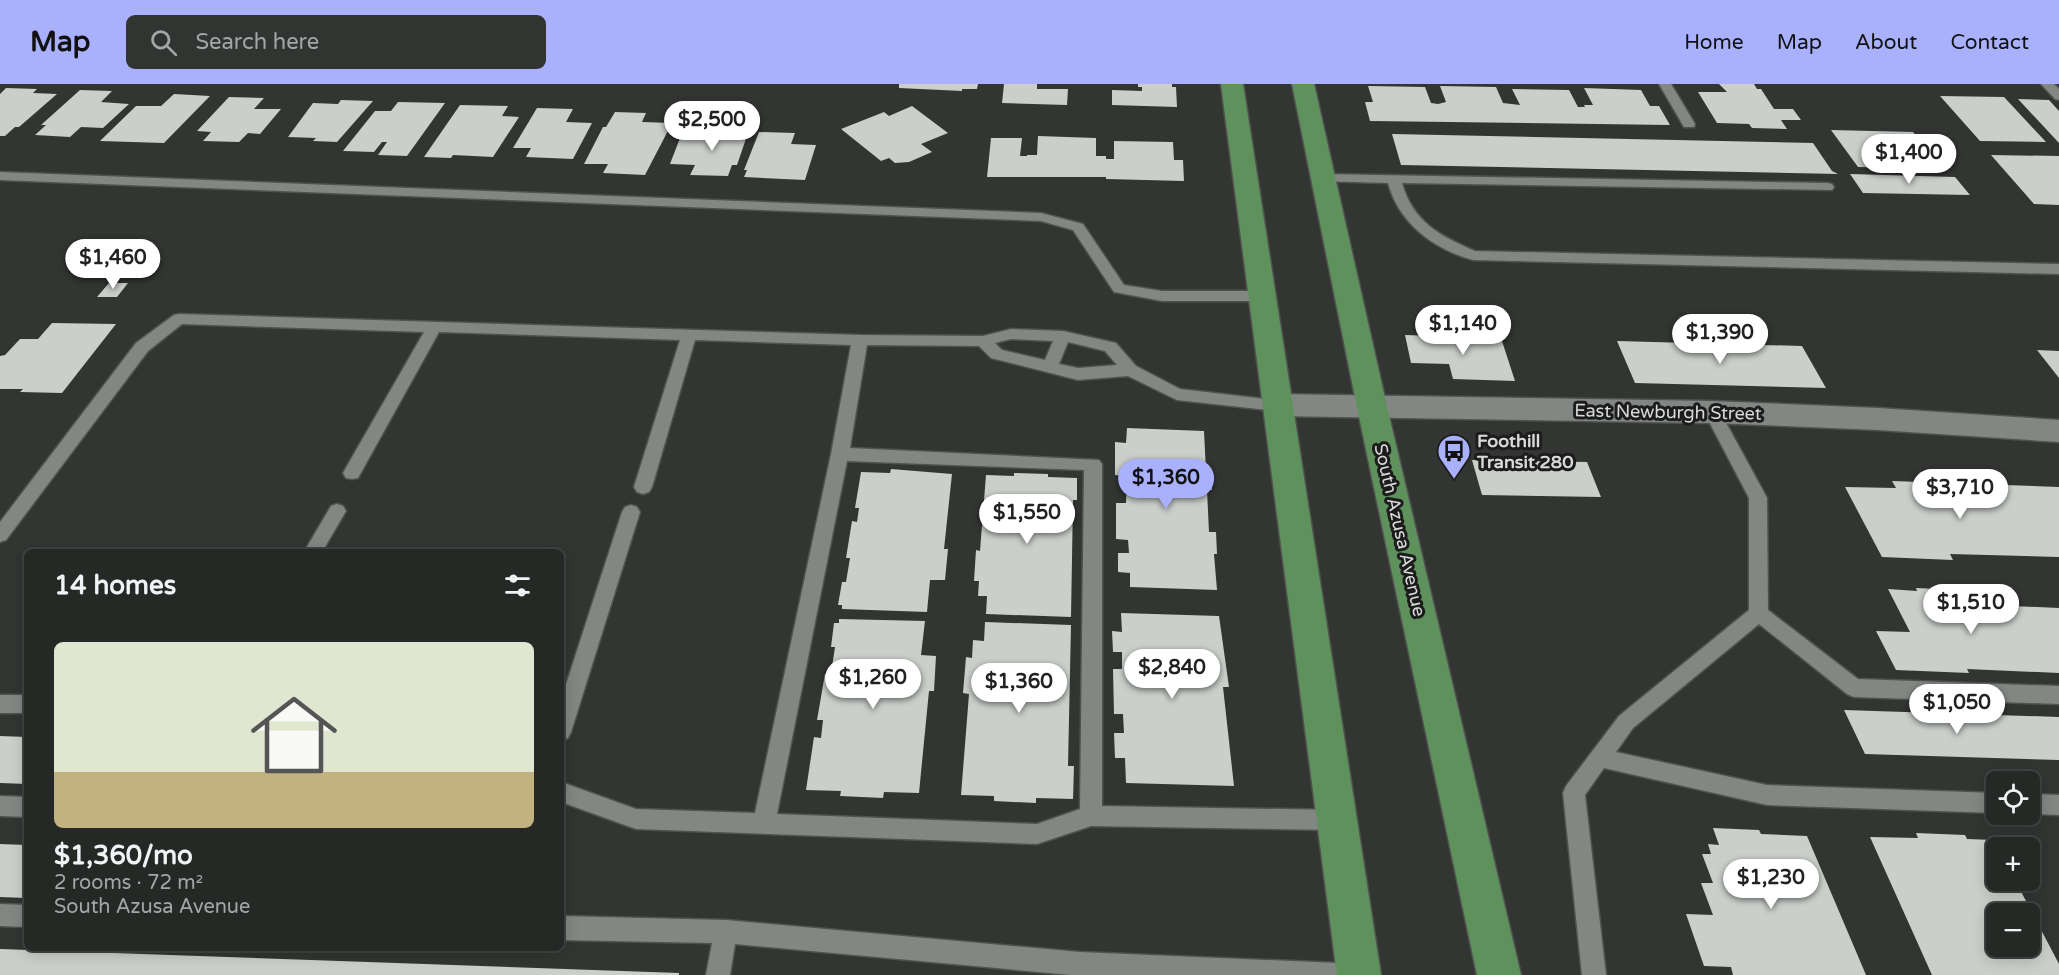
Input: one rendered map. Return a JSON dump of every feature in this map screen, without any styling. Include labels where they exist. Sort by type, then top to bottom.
[{"type":"main road","points":[[1232,84],[1359,975]]},
{"type":"main road","name":"South Azusa Avenue","points":[[1304,84],[1372,406],[1499,975]]},
{"type":"street","name":"East Newburgh Street","points":[[1277,405],[1712,412],[1878,419],[2059,431]]},
{"type":"lane","points":[[1665,84],[1689,124]]},
{"type":"lane","points":[[0,176],[1041,217],[1078,227],[1119,289],[1162,296],[1261,296]]},
{"type":"lane","points":[[1323,178],[1827,187]]},
{"type":"lane","points":[[1394,179],[1404,209],[1416,222],[1443,243],[1473,255],[2059,270]]},
{"type":"lane","points":[[0,535],[142,347],[179,319],[861,340],[983,341],[1011,334],[1063,336],[1110,347],[1130,370],[1177,393],[1277,405]]},
{"type":"lane","points":[[352,473],[434,327]]},
{"type":"lane","points":[[643,487],[689,335]]},
{"type":"lane","points":[[1050,367],[1063,336]]},
{"type":"lane","points":[[764,823],[840,454],[861,340]]},
{"type":"lane","points":[[983,341],[997,354],[1078,374],[1130,370]]},
{"type":"lane","points":[[1712,412],[1758,498],[1760,613]]},
{"type":"lane","points":[[840,454],[1093,464],[1091,816]]},
{"type":"lane","points":[[315,549],[337,511]]},
{"type":"lane","points":[[564,723],[631,512]]},
{"type":"lane","points":[[1760,613],[1854,688],[2059,695]]},
{"type":"lane","points":[[1594,975],[1574,793],[1626,722],[1760,613]]},
{"type":"lane","points":[[0,704],[24,704]]},
{"type":"lane","points":[[1599,758],[1767,795],[1986,803]]},
{"type":"lane","points":[[564,793],[636,819],[1037,834],[1091,816],[1337,820]]},
{"type":"lane","points":[[2040,804],[2059,805]]},
{"type":"lane","points":[[0,806],[24,807]]},
{"type":"lane","points":[[0,915],[24,916]]},
{"type":"lane","points":[[564,928],[726,932],[1080,964],[1338,975]]},
{"type":"lane","points":[[718,975],[726,932]]},
{"type":"building","points":[[899,84],[978,84],[977,89],[962,89],[962,91],[899,88]]},
{"type":"building","points":[[1004,84],[1037,84],[1037,89],[1068,89],[1067,105],[1002,103]]},
{"type":"building","points":[[1138,84],[1172,84],[1172,87],[1176,87],[1177,107],[1112,105],[1112,90],[1142,91],[1142,87],[1138,87]]},
{"type":"building","points":[[1719,84],[1754,84],[1757,89],[1761,89],[1774,109],[1793,109],[1801,120],[1781,120],[1787,129],[1752,128],[1749,124],[1717,123],[1698,92],[1727,92]]},
{"type":"building","points":[[1368,86],[1425,87],[1431,103],[1438,104],[1446,102],[1440,86],[1496,87],[1503,103],[1520,105],[1512,89],[1569,90],[1578,107],[1593,105],[1584,88],[1641,90],[1650,106],[1659,106],[1670,125],[1370,121],[1365,102],[1373,102]]},
{"type":"building","points":[[6,88],[37,89],[33,93],[57,94],[19,127],[15,127],[5,136],[0,136],[0,94]]},
{"type":"building","points":[[80,90],[112,91],[101,102],[129,104],[103,128],[81,127],[70,137],[35,135],[46,125],[41,125]]},
{"type":"building","points":[[174,94],[210,96],[164,143],[100,141],[136,106],[161,106]]},
{"type":"building","points":[[1940,96],[2004,97],[2046,142],[1980,141]]},
{"type":"building","points":[[229,97],[264,98],[254,109],[281,109],[260,134],[248,133],[239,142],[203,141],[211,132],[197,131]]},
{"type":"building","points":[[2018,99],[2049,100],[2059,111],[2059,143]]},
{"type":"building","points":[[341,100],[373,101],[337,142],[313,141],[316,138],[288,137],[313,103],[338,104]]},
{"type":"building","points":[[398,102],[445,103],[407,156],[378,155],[387,142],[382,142],[374,152],[343,151],[375,111],[391,111]]},
{"type":"building","points":[[460,105],[508,106],[502,116],[519,117],[493,157],[453,155],[451,158],[424,157]]},
{"type":"building","points":[[912,106],[948,133],[921,144],[932,152],[909,162],[895,163],[889,158],[881,161],[841,129],[884,112],[889,116]]},
{"type":"building","points":[[537,108],[573,109],[566,122],[592,123],[573,159],[526,157],[531,148],[513,148]]},
{"type":"building","points":[[615,112],[646,113],[642,122],[672,123],[645,175],[603,173],[608,164],[584,164],[603,127],[606,127]]},
{"type":"building","points":[[718,126],[750,127],[737,165],[732,165],[728,176],[690,175],[695,165],[670,164],[680,138],[710,139]]},
{"type":"building","points":[[1831,130],[1913,132],[1943,169],[1858,167]]},
{"type":"building","points":[[759,132],[795,133],[791,144],[816,145],[805,180],[744,177],[747,170],[744,170]]},
{"type":"building","points":[[1392,134],[1813,143],[1832,171],[1838,174],[1401,165]]},
{"type":"building","points":[[1038,136],[1096,138],[1096,156],[1106,156],[1106,159],[1114,159],[1114,141],[1173,142],[1174,160],[1183,160],[1184,181],[1106,179],[1106,177],[987,177],[991,138],[1022,138],[1020,156],[1027,156],[1037,155]]},
{"type":"building","points":[[1991,155],[2059,156],[2059,205],[2034,204]]},
{"type":"building","points":[[1850,174],[1955,177],[1970,195],[1863,193]]},
{"type":"building","points":[[109,283],[128,283],[117,297],[97,297]]},
{"type":"building","points":[[52,323],[116,324],[62,393],[0,389],[0,356],[5,355],[20,339],[38,339]]},
{"type":"building","points":[[1405,335],[1501,338],[1515,381],[1453,379],[1449,364],[1411,363]]},
{"type":"building","points":[[1617,341],[1802,346],[1826,388],[1635,383]]},
{"type":"building","points":[[2037,350],[2059,351],[2059,378]]},
{"type":"building","points":[[1127,428],[1204,431],[1206,471],[1211,471],[1212,490],[1207,490],[1209,532],[1216,532],[1217,554],[1214,554],[1217,590],[1130,587],[1130,573],[1118,572],[1118,553],[1129,553],[1128,540],[1116,539],[1116,503],[1126,503],[1127,476],[1115,475],[1115,442],[1126,443]]},
{"type":"building","points":[[1472,460],[1587,462],[1601,497],[1482,495]]},
{"type":"building","points":[[891,469],[952,474],[944,549],[948,549],[945,580],[930,580],[927,612],[842,609],[842,605],[838,605],[842,582],[846,582],[850,558],[846,558],[852,521],[857,522],[859,508],[855,508],[861,472],[890,473]]},
{"type":"building","points":[[1014,473],[1077,478],[1077,500],[1073,500],[1071,617],[986,614],[987,596],[978,596],[979,581],[974,581],[976,550],[980,551],[986,475],[1014,476]]},
{"type":"building","points":[[1892,481],[2059,487],[2059,557],[1950,554],[1953,560],[1882,557],[1845,487],[1896,488]]},
{"type":"building","points":[[1916,588],[1960,590],[1968,604],[2059,608],[2059,673],[1967,669],[1969,673],[1896,670],[1876,631],[1910,632],[1888,589],[1917,591]]},
{"type":"building","points":[[1121,613],[1219,616],[1229,687],[1223,687],[1234,786],[1126,783],[1125,758],[1115,758],[1114,733],[1124,733],[1123,714],[1114,714],[1113,669],[1122,669],[1122,652],[1113,652],[1112,631],[1122,632]]},
{"type":"building","points":[[839,619],[925,621],[921,655],[936,656],[934,691],[929,691],[919,793],[884,792],[883,798],[840,796],[841,791],[806,790],[814,737],[821,738],[823,720],[817,720],[825,674],[831,674],[835,647],[831,647],[834,623],[839,623]]},
{"type":"building","points":[[985,622],[1071,625],[1068,766],[1074,766],[1073,799],[1036,798],[1036,803],[994,801],[994,796],[961,795],[969,694],[963,693],[966,657],[972,658],[973,640],[984,641]]},
{"type":"building","points":[[1844,710],[2059,717],[2059,760],[1865,754]]},
{"type":"building","points":[[0,736],[24,737],[24,784],[0,783]]},
{"type":"building","points":[[1713,828],[1759,830],[1761,834],[1807,836],[1866,975],[1733,975],[1731,967],[1704,966],[1686,914],[1713,915],[1701,883],[1713,883],[1702,854],[1711,854],[1708,844],[1719,845]]},
{"type":"building","points":[[1916,833],[1965,835],[1967,839],[1986,840],[1986,891],[2021,891],[2027,903],[1986,903],[1986,957],[2040,957],[2040,928],[2059,964],[2059,975],[1932,975],[1870,837],[1918,838]]},
{"type":"building","points":[[0,844],[24,845],[24,898],[0,897]]},
{"type":"building","points":[[0,949],[679,973],[679,975],[0,975]]},
{"type":"place","name":"Foothill Transit 280","points":[[1454,480]]}]
